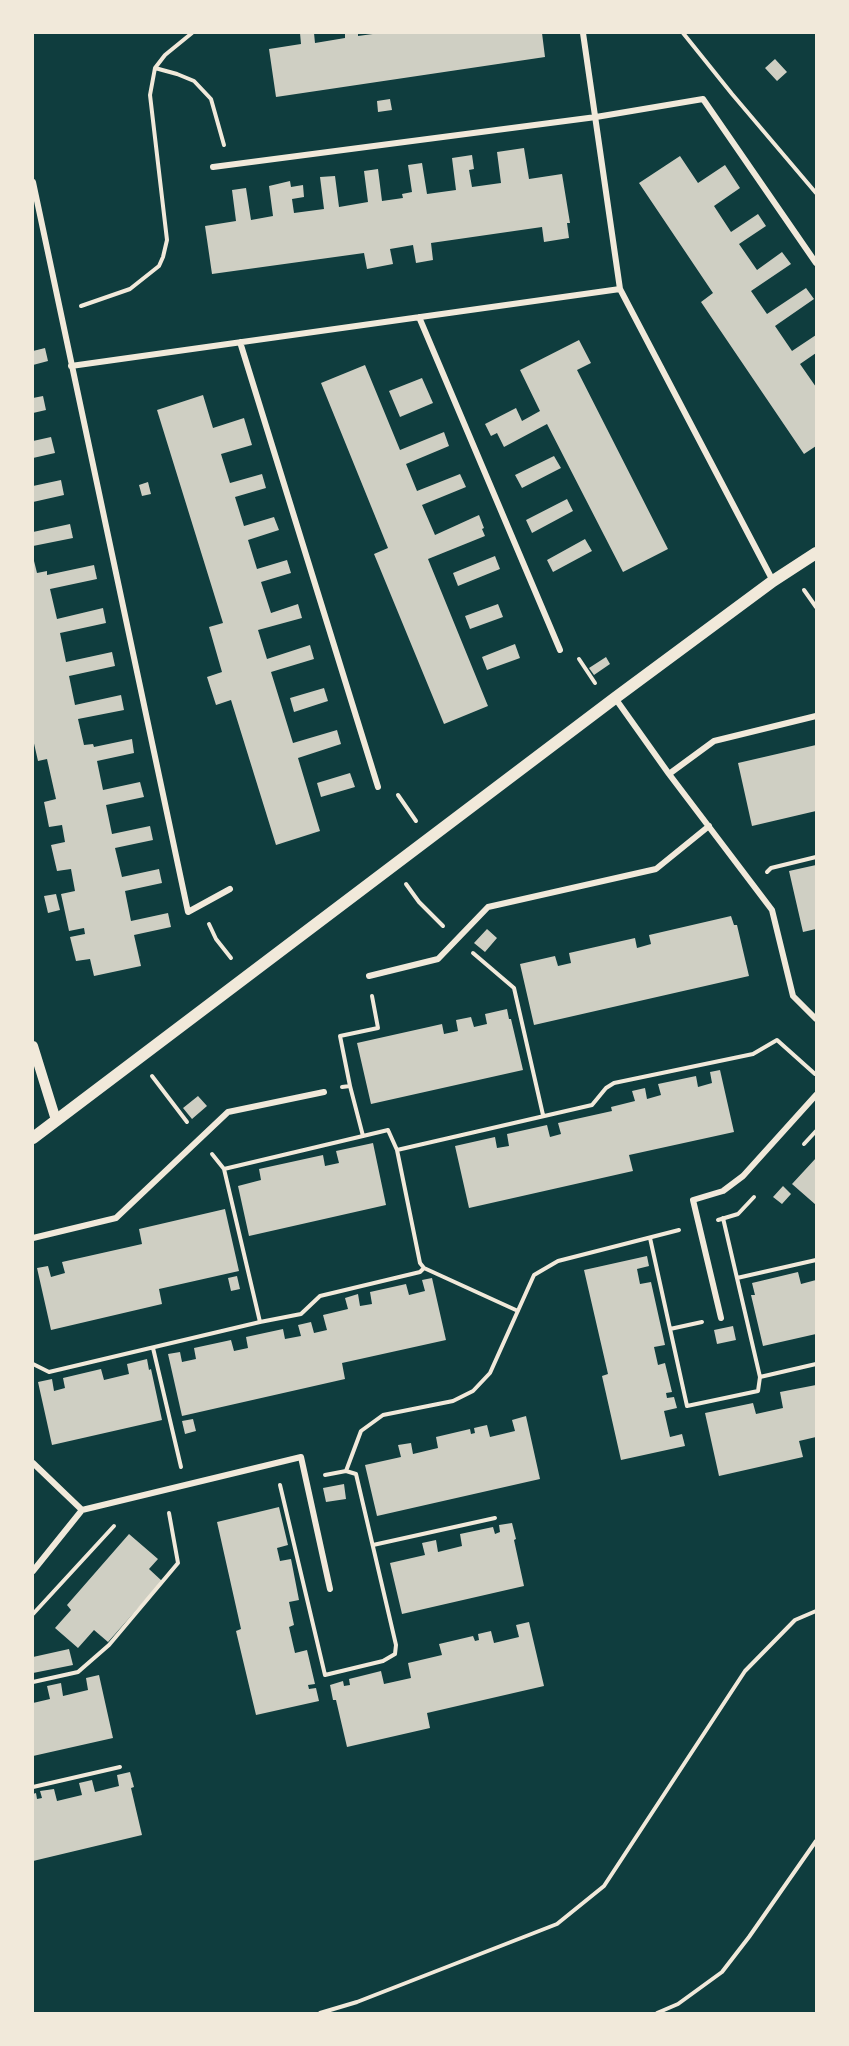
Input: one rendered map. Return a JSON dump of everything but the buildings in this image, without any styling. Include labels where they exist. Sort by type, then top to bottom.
[{"type":"main road","points":[[33,1138],[612,700],[773,581],[816,553]]},
{"type":"street","points":[[583,33],[620,289],[773,581]]},
{"type":"street","points":[[213,167],[596,117],[703,99],[816,263]]},
{"type":"street","points":[[33,182],[188,912],[230,889]]},
{"type":"street","points":[[71,366],[620,289]]},
{"type":"street","points":[[419,317],[560,650]]},
{"type":"street","points":[[240,342],[378,787]]},
{"type":"street","points":[[612,700],[772,910],[793,996],[816,1019]]},
{"type":"street","points":[[669,774],[714,741],[816,716]]},
{"type":"street","points":[[369,976],[438,959],[488,908],[656,869],[709,826]]},
{"type":"street","points":[[33,1046],[56,1120]]},
{"type":"street","points":[[33,1238],[116,1218],[228,1113],[324,1092]]},
{"type":"street","points":[[721,1318],[693,1200],[723,1191],[743,1176],[816,1095]]},
{"type":"street","points":[[33,1571],[82,1510],[300,1457],[330,1589]]},
{"type":"street","points":[[33,1462],[82,1510]]},
{"type":"path","points":[[61,313],[130,289],[159,266],[163,258],[167,240],[150,95],[155,68],[165,55],[192,33]]},
{"type":"path","points":[[683,33],[816,193]]},
{"type":"path","points":[[155,68],[194,81],[211,99],[220,126],[228,165]]},
{"type":"path","points":[[560,650],[576,654],[612,700]]},
{"type":"path","points":[[378,787],[395,792],[430,839]]},
{"type":"path","points":[[752,884],[771,868],[816,857]]},
{"type":"path","points":[[394,867],[419,902],[456,940],[514,988],[543,1115]]},
{"type":"path","points":[[201,904],[216,939],[247,978]]},
{"type":"path","points":[[363,1136],[340,1036],[378,1028],[369,976]]},
{"type":"path","points":[[397,1150],[592,1105],[606,1088],[614,1083],[753,1054],[777,1040],[816,1075]]},
{"type":"path","points":[[139,1058],[225,1169],[260,1322]]},
{"type":"path","points":[[324,1092],[350,1086]]},
{"type":"path","points":[[225,1169],[388,1131],[397,1150],[420,1263],[424,1268],[518,1311]]},
{"type":"path","points":[[801,1148],[816,1131]]},
{"type":"path","points":[[269,1488],[346,1471],[361,1431],[383,1415],[453,1401],[473,1391],[490,1373],[534,1275],[558,1261],[738,1214],[762,1189]]},
{"type":"path","points":[[737,1278],[816,1260]]},
{"type":"path","points":[[33,1364],[49,1372],[301,1314],[320,1296],[420,1272],[424,1268]]},
{"type":"path","points":[[153,1348],[186,1485]]},
{"type":"path","points":[[760,1377],[816,1364]]},
{"type":"path","points":[[158,1515],[180,1510]]},
{"type":"path","points":[[33,1682],[78,1672],[110,1645],[178,1563],[169,1513]]},
{"type":"path","points":[[373,1545],[495,1518]]},
{"type":"path","points":[[33,1614],[113,1526],[124,1523]]},
{"type":"path","points":[[320,2013],[357,2002],[557,1924],[604,1886],[745,1671],[795,1620],[816,1611]]},
{"type":"path","points":[[33,1787],[120,1767]]},
{"type":"path","points":[[657,2013],[678,2004],[722,1972],[816,1841]]}]
